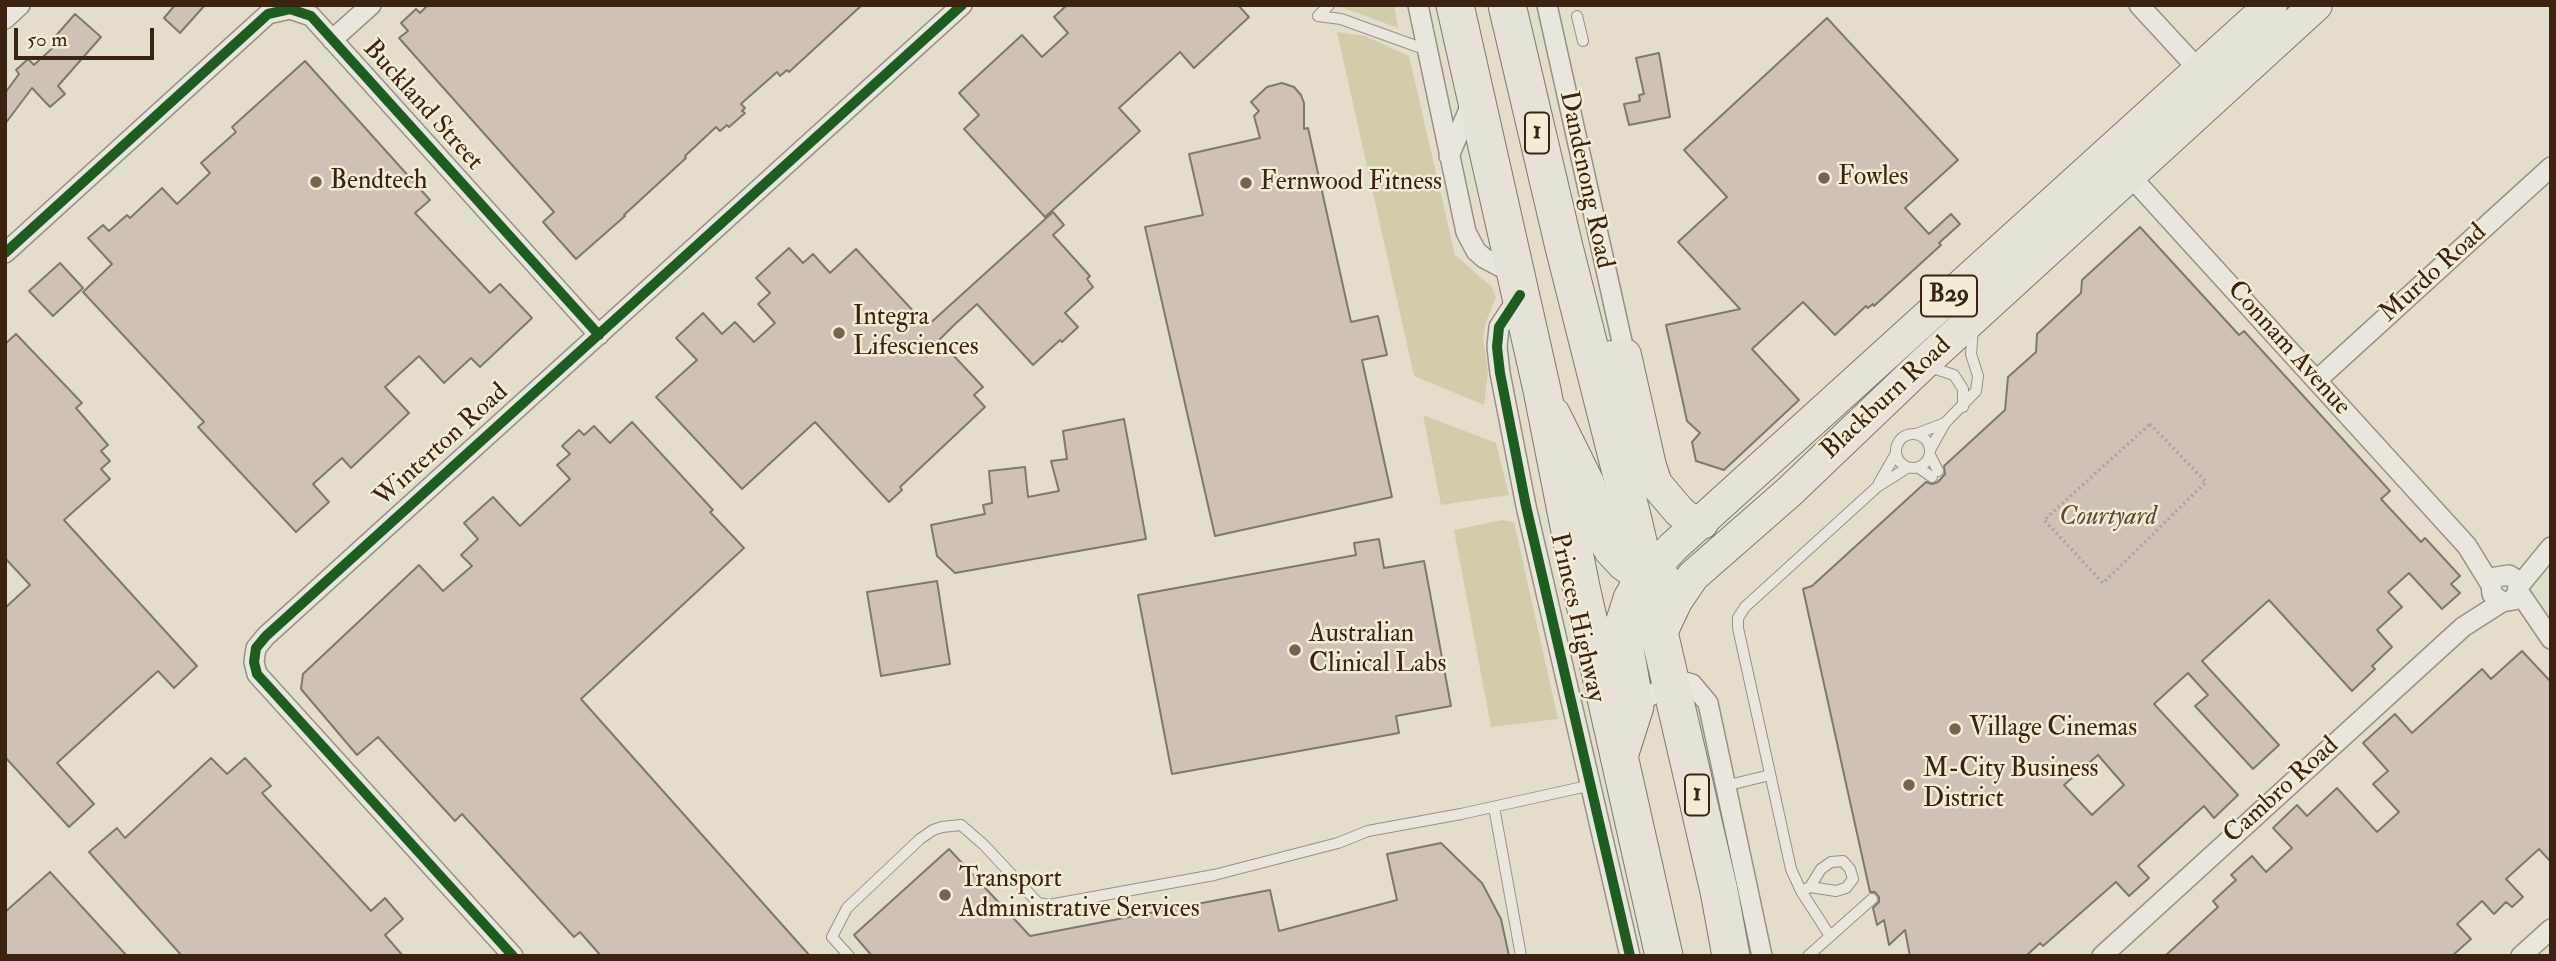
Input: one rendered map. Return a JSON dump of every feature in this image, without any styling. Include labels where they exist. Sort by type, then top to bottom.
[{"type":"highway","name":"Princes Highway","points":[[1455,5],[1542,390],[1579,577],[1664,956]]},
{"type":"highway","name":"1","points":[[1507,5],[1573,212],[1609,357],[1633,520],[1645,577],[1671,682],[1732,881],[1731,956]]},
{"type":"highway","points":[[1620,755],[1635,706],[1623,627],[1632,599],[1645,577]]},
{"type":"main road","name":"Blackburn Road","points":[[1645,577],[1673,547],[2271,5]]},
{"type":"main road","name":"Blackburn Road","points":[[1660,635],[1676,601],[1693,576],[1789,492],[1922,365],[2316,5]]},
{"type":"main road","points":[[1609,357],[1657,484],[1679,512],[1702,523]]},
{"type":"main road","points":[[1542,390],[1588,483],[1605,541],[1623,564],[1645,577],[1693,576]]},
{"type":"street","points":[[5,19],[20,5]]},
{"type":"street","points":[[332,40],[370,5]]},
{"type":"street","name":"Winterton Road","points":[[513,956],[257,674],[254,662],[256,648],[962,5]]},
{"type":"street","points":[[1418,5],[1469,242],[1484,258],[1518,285]]},
{"type":"street","name":"Dandenong Road","points":[[1547,5],[1573,212]]},
{"type":"street","points":[[2139,5],[2199,70]]},
{"type":"street","name":"Buckland Street","points":[[5,253],[268,14],[290,9],[311,16],[598,335]]},
{"type":"street","points":[[1449,157],[1475,96]]},
{"type":"street","name":"Connam Avenue","points":[[2109,152],[2548,636]]},
{"type":"street","name":"Murdo Road","points":[[2317,380],[2551,167]]},
{"type":"street","name":"Princes Highway","points":[[1518,285],[1499,327],[1497,346],[1500,373],[1526,506],[1630,956]]},
{"type":"street","name":"Cambro Road","points":[[2102,956],[2549,549]]},
{"type":"street","points":[[1635,706],[1671,682],[1681,681],[1692,684],[1708,703],[1726,786],[1732,881],[1762,956]]},
{"type":"street","points":[[2521,956],[2551,929]]},
{"type":"lane","points":[[1329,5],[1318,16],[1341,19],[1428,50]]},
{"type":"lane","points":[[1577,16],[1583,41]]},
{"type":"lane","points":[[1919,468],[1927,460],[1945,424],[1964,407],[1976,391],[1978,376],[1971,354],[1974,318]]},
{"type":"lane","points":[[1922,365],[1954,375],[1963,389],[1964,407]]},
{"type":"lane","points":[[1877,487],[1901,438],[1945,424]]},
{"type":"lane","points":[[1895,455],[1907,468],[1919,468],[1935,474],[1926,439],[1916,434]]},
{"type":"lane","points":[[1830,936],[1806,889],[1791,869],[1738,618],[1745,607],[1877,487],[1907,468]]},
{"type":"lane","points":[[1726,786],[1770,775]]},
{"type":"lane","points":[[849,956],[832,937],[847,908],[920,839],[942,827],[961,824],[1038,903],[1049,905],[1214,875],[1327,846],[1368,831],[1592,785]]},
{"type":"lane","points":[[1494,807],[1521,956]]},
{"type":"lane","points":[[1808,956],[1872,899]]},
{"type":"path","points":[[2150,424],[2206,482],[2102,583],[2044,520],[2150,424]]},
{"type":"shaded area","points":[[1394,5],[1398,28],[1341,7]]},
{"type":"shaded area","points":[[1337,32],[1365,36],[1409,56],[1455,255],[1492,287],[1496,297],[1483,338],[1488,372],[1484,405],[1414,376]]},
{"type":"shaded area","points":[[1423,415],[1496,443],[1509,495],[1441,505]]},
{"type":"shaded area","points":[[1502,520],[1514,522],[1558,719],[1491,727],[1454,530]]},
{"type":"building","points":[[175,5],[205,5],[180,33],[164,18]]},
{"type":"building","points":[[428,5],[862,5],[789,72],[787,70],[780,76],[777,72],[743,102],[741,104],[745,108],[742,111],[745,113],[729,127],[727,125],[720,131],[716,127],[625,216],[576,259],[543,222],[554,212],[399,38],[408,31],[401,23],[416,9],[420,13]]},
{"type":"building","points":[[1067,5],[1238,5],[1249,17],[1194,68],[1180,52],[1119,108],[1140,131],[1045,217],[964,129],[979,115],[959,93],[1022,35],[1042,57],[1068,33],[1054,17]]},
{"type":"building","points":[[75,14],[101,37],[58,86],[65,94],[50,107],[32,88],[5,124],[5,93],[19,74],[16,70],[28,59],[34,65],[58,43],[53,39]]},
{"type":"building","name":"Fowles","points":[[1827,18],[1958,160],[1905,208],[1929,234],[1951,214],[1960,224],[1874,306],[1866,306],[1835,335],[1803,302],[1752,349],[1799,400],[1724,470],[1696,461],[1692,442],[1700,433],[1687,421],[1666,325],[1740,309],[1678,242],[1727,197],[1684,150]]},
{"type":"building","points":[[1659,53],[1670,117],[1629,125],[1624,104],[1640,101],[1639,95],[1644,94],[1636,58]]},
{"type":"building","points":[[305,61],[430,200],[415,213],[490,293],[500,284],[532,318],[480,367],[471,358],[444,383],[419,356],[385,387],[409,413],[351,468],[342,458],[313,484],[329,502],[296,532],[198,427],[204,422],[83,292],[112,264],[88,238],[103,225],[109,231],[127,215],[130,218],[162,188],[177,204],[210,173],[201,163],[236,132],[232,127]]},
{"type":"building","points":[[1282,83],[1294,87],[1304,103],[1304,129],[1308,128],[1351,322],[1378,316],[1387,355],[1362,360],[1392,497],[1215,536],[1145,227],[1203,215],[1189,154],[1260,138],[1254,116],[1259,111],[1251,102],[1267,87]]},
{"type":"building","points":[[1053,212],[1064,225],[1053,235],[1090,276],[1087,279],[1093,287],[1065,313],[1078,327],[1033,365],[977,304],[953,326],[939,340],[983,387],[974,395],[985,407],[900,487],[902,490],[889,502],[815,422],[742,489],[656,397],[697,360],[676,338],[703,313],[722,334],[735,322],[754,342],[775,323],[758,304],[770,293],[756,278],[789,248],[803,263],[813,254],[830,273],[856,249],[927,326]]},
{"type":"building","points":[[2140,227],[2239,335],[2244,331],[2390,491],[2381,499],[2421,542],[2425,538],[2460,576],[2451,584],[2460,593],[2442,609],[2409,573],[2388,592],[2402,607],[2377,630],[2392,647],[2372,666],[2375,669],[2352,691],[2269,600],[2202,661],[2279,745],[2253,769],[2195,706],[2208,695],[2188,673],[2154,704],[2238,795],[2214,818],[2204,806],[2138,866],[2149,878],[2129,896],[2116,882],[2043,946],[2040,943],[2026,956],[1910,956],[1905,930],[1889,945],[1884,920],[1877,925],[1873,908],[1879,902],[1879,897],[1875,892],[1870,892],[1803,589],[1812,586],[1926,482],[1938,482],[1945,474],[1944,466],[2005,410],[2008,377],[2036,352],[2037,334],[2081,293],[2082,280]],"holes":[[[2098,755],[2124,785],[2092,815],[2064,785]]]},
{"type":"building","points":[[60,263],[83,288],[53,316],[29,291]]},
{"type":"building","points":[[16,334],[82,403],[76,408],[108,445],[101,451],[110,461],[101,469],[110,479],[64,520],[197,666],[174,688],[158,671],[57,763],[94,804],[69,827],[5,757],[5,608],[30,585],[5,558],[5,344]]},
{"type":"building","points":[[1124,419],[1146,539],[955,573],[937,556],[931,525],[985,514],[983,505],[992,503],[989,471],[1025,467],[1028,497],[1059,491],[1051,461],[1067,459],[1063,431]]},
{"type":"building","points":[[632,422],[744,548],[581,699],[810,956],[601,956],[580,932],[574,937],[462,814],[455,821],[378,737],[357,755],[301,689],[303,674],[419,565],[443,591],[472,566],[461,555],[478,539],[464,523],[493,497],[520,526],[570,479],[557,465],[570,454],[562,446],[579,430],[584,435],[594,426],[610,443]]},
{"type":"building","name":"Australian Clinical Labs","points":[[1379,539],[1384,568],[1424,561],[1451,706],[1396,716],[1399,733],[1172,774],[1138,595],[1356,555],[1354,543]]},
{"type":"building","points":[[937,581],[950,664],[881,676],[867,592]]},
{"type":"building","points":[[2522,651],[2551,682],[2551,862],[2539,849],[2506,879],[2523,897],[2512,907],[2506,902],[2494,914],[2482,901],[2457,924],[2471,939],[2452,956],[2165,956],[2218,907],[2213,901],[2236,880],[2231,875],[2252,856],[2266,872],[2292,848],[2273,828],[2297,805],[2307,816],[2337,788],[2377,832],[2399,812],[2373,784],[2388,771],[2363,743],[2395,714],[2412,733],[2482,669],[2491,679]]},
{"type":"building","points":[[211,758],[227,774],[245,758],[271,786],[262,793],[371,911],[385,898],[403,919],[385,935],[403,956],[182,956],[89,852],[117,828],[125,838]]},
{"type":"building","name":"Transport Administrative Services","points":[[1441,843],[1482,883],[1501,919],[1509,956],[872,956],[854,935],[949,849],[1030,936],[1270,890],[1279,931],[1397,900],[1387,854]]},
{"type":"building","points":[[50,872],[127,956],[5,956],[5,912]]},
{"type":"cycle path","points":[[513,956],[257,674],[254,662],[256,648],[266,636],[962,5]]},
{"type":"cycle path","points":[[5,253],[268,14],[290,9],[311,16],[599,335]]},
{"type":"cycle path","points":[[1520,295],[1499,327],[1497,347],[1500,373],[1526,506],[1630,956]]},
{"type":"place","name":"Fowles","points":[[1824,178]]},
{"type":"place","name":"Bendtech","points":[[316,182]]},
{"type":"place","name":"Fernwood Fitness","points":[[1246,183]]},
{"type":"place","name":"Integra Lifesciences","points":[[839,333]]},
{"type":"place","name":"Australian Clinical Labs","points":[[1295,650]]},
{"type":"place","name":"Village Cinemas","points":[[1955,729]]},
{"type":"place","name":"M-City Business District","points":[[1909,785]]},
{"type":"place","name":"Transport Administrative Services","points":[[945,895]]},
{"type":"park label","name":"Courtyard","points":[[2108,518]]}]
